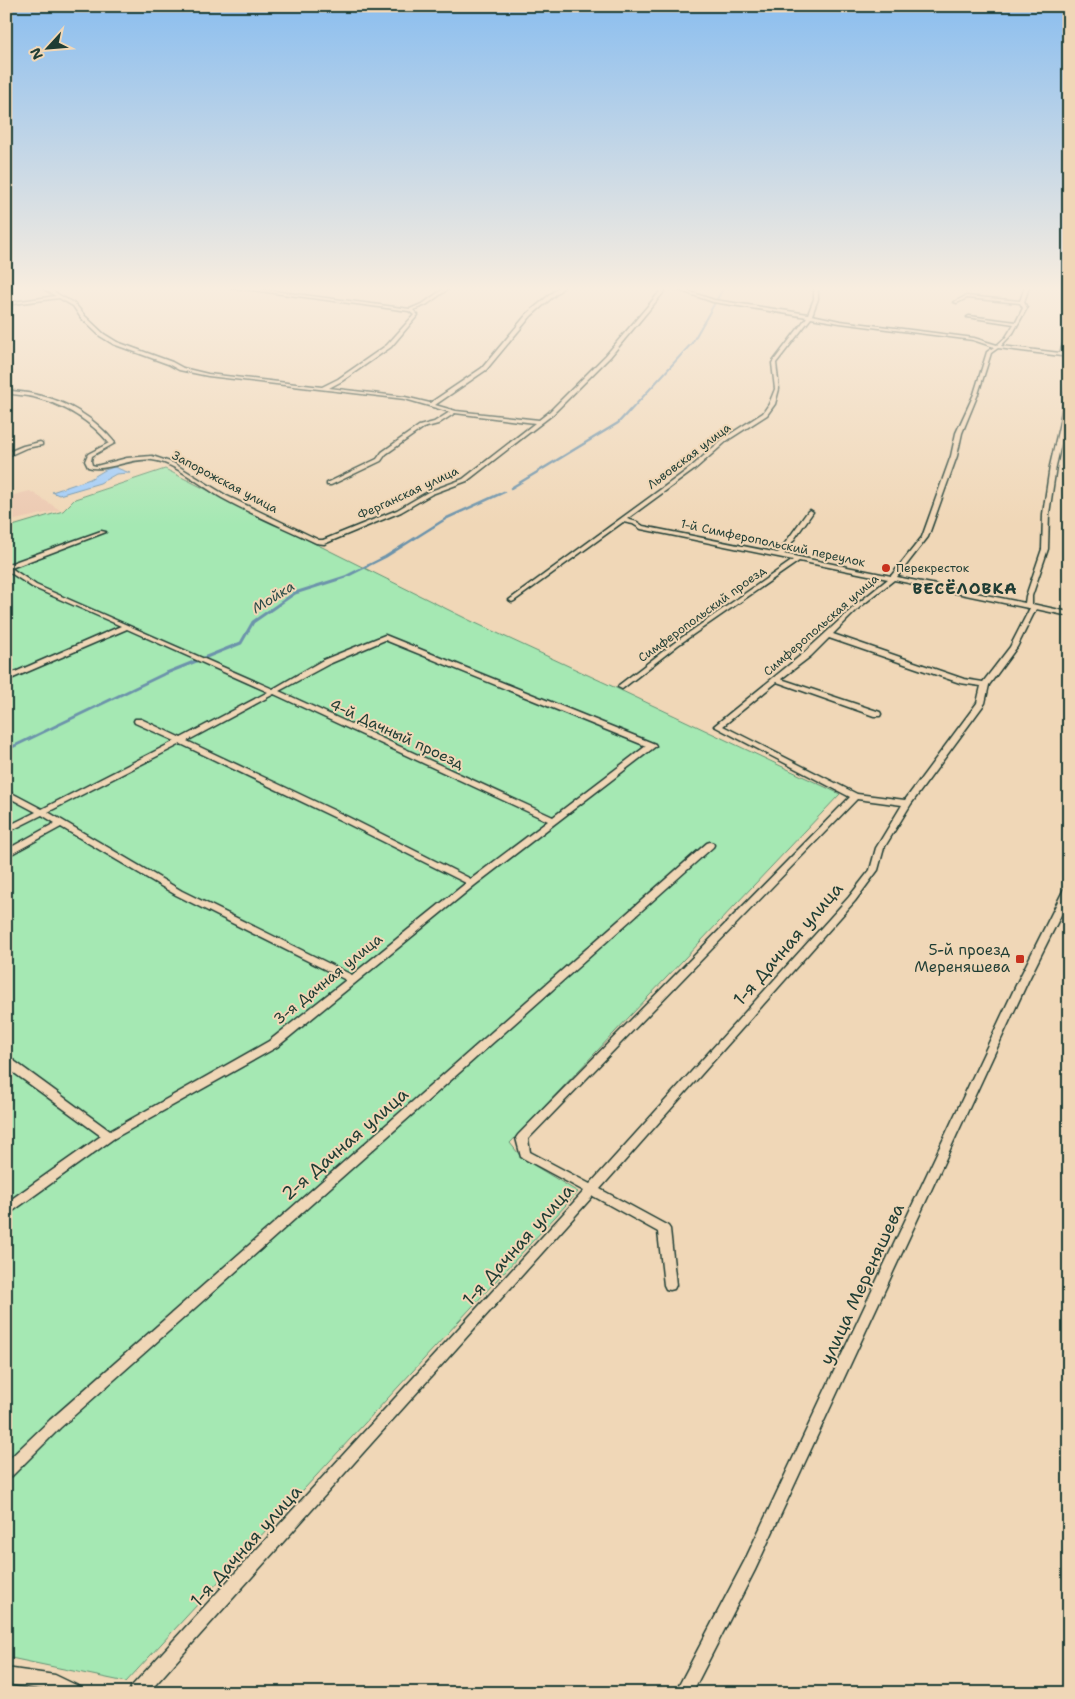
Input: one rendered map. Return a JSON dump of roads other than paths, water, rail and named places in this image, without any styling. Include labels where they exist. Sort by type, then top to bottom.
[{"type":"street","points":[[176,366],[208,375],[405,398],[453,412],[539,422]]},
{"type":"street","points":[[324,388],[360,366]]},
{"type":"street","points":[[431,405],[486,366]]},
{"type":"street","name":"Ферганская улица","points":[[324,542],[399,511],[430,494],[465,480],[550,414],[598,366]]},
{"type":"street","name":"Львовская улица","points":[[512,600],[692,469],[726,439],[765,414],[772,404],[777,388],[774,366]]},
{"type":"street","name":"Симферопольская улица","points":[[855,796],[718,726],[777,680],[892,579],[924,536],[985,366]]},
{"type":"street","points":[[828,636],[963,681],[985,685],[1013,647],[1031,606],[1029,596],[1045,549],[1046,514],[1069,382]]},
{"type":"street","name":"Запорожская улица","points":[[6,391],[27,396],[37,396],[59,404],[102,430],[112,443],[90,455],[88,461],[90,466],[96,468],[128,460],[152,458],[171,464],[225,497],[318,542],[324,542]]},
{"type":"street","points":[[328,484],[379,460],[384,453],[421,427],[436,423],[453,412]]},
{"type":"street","points":[[6,455],[25,447],[40,444]]},
{"type":"street","points":[[780,555],[810,512]]},
{"type":"street","name":"1-й Симферопольский переулок","points":[[621,520],[636,523],[641,527],[780,555],[796,560],[1069,614]]},
{"type":"street","points":[[6,568],[103,532]]},
{"type":"street","name":"Симферопольский проезд","points":[[622,687],[676,644],[796,560]]},
{"type":"street","points":[[6,568],[34,586],[231,672]]},
{"type":"street","points":[[6,679],[127,626]]},
{"type":"street","name":"3-я Дачная улица","points":[[6,1210],[109,1136],[273,1044],[472,883],[652,746],[384,637],[326,662],[274,692]]},
{"type":"street","name":"4-й Дачный проезд","points":[[231,672],[553,820]]},
{"type":"street","points":[[777,680],[877,714]]},
{"type":"street","name":"1-я Дачная улица","points":[[137,1693],[592,1190],[852,899],[874,870],[880,848],[906,806],[982,704],[985,685]]},
{"type":"street","points":[[6,830],[181,742],[274,692]]},
{"type":"street","points":[[138,721],[346,819],[472,883]]},
{"type":"street","points":[[6,792],[180,893],[353,978]]},
{"type":"street","points":[[670,1285],[664,1229],[525,1154],[522,1138],[855,796],[906,806]]},
{"type":"street","points":[[6,854],[62,823]]},
{"type":"street","name":"2-я Дачная улица","points":[[6,1472],[69,1411],[710,845]]},
{"type":"street","name":"улица Мереняшева","points":[[683,1693],[750,1565],[1019,990],[1069,889]]},
{"type":"street","points":[[6,1061],[109,1136]]},
{"type":"street","points":[[6,1676],[55,1683],[74,1693]]},
{"type":"water","points":[[114,467],[130,473],[116,474],[100,483],[59,495],[52,492],[90,479]]},
{"type":"waterway","name":"Мойка","points":[[629,412],[671,366]]},
{"type":"waterway","name":"Мойка","points":[[511,488],[618,423],[630,410]]},
{"type":"waterway","name":"Мойка","points":[[6,750],[164,674],[241,643],[253,622],[295,593],[345,577],[385,557],[447,518],[504,492]]},
{"type":"place","name":"Перекресток","points":[[886,568]]},
{"type":"place","name":"5-й проезд Мереняшева","points":[[1020,959]]},
{"type":"district","name":"ВЕСЁЛОВКА","points":[[965,588]]}]
